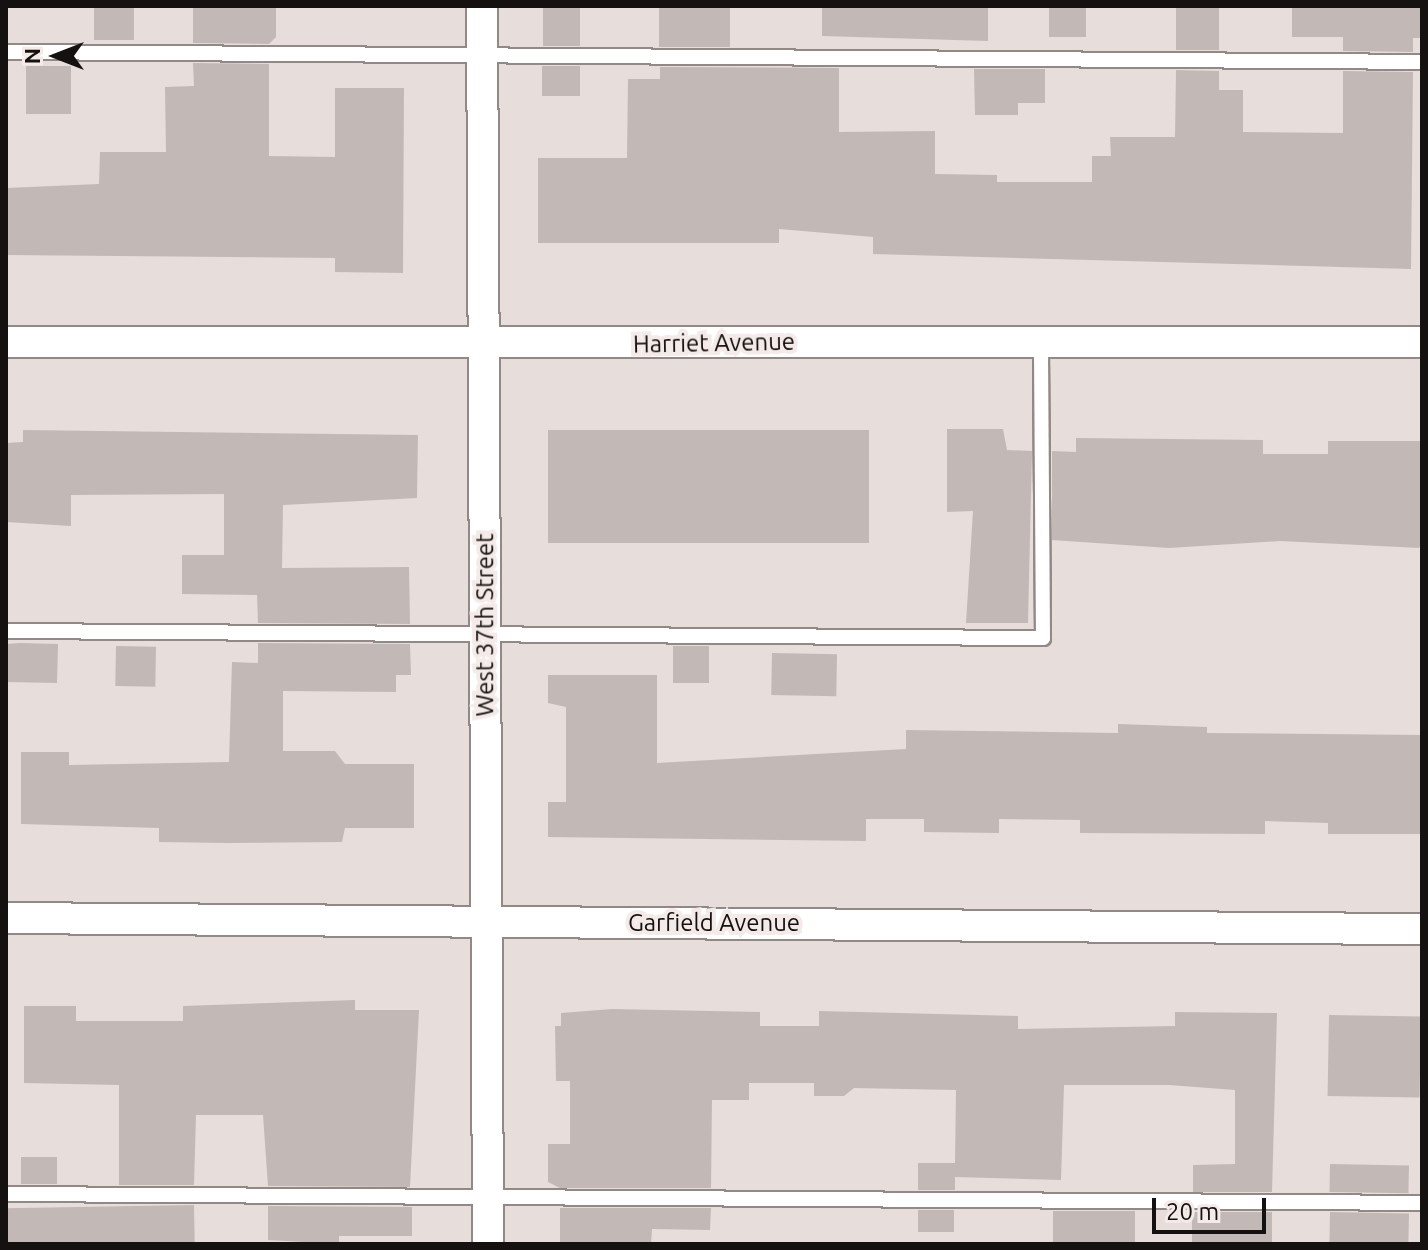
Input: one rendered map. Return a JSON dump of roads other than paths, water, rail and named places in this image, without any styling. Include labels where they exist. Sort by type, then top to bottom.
[{"type":"street","name":"West 37th Street","points":[[482,6],[488,1244]]},
{"type":"street","name":"Harriet Avenue","points":[[6,342],[484,345],[1041,339],[1422,342]]},
{"type":"street","name":"Garfield Avenue","points":[[6,918],[1422,929]]},
{"type":"lane","points":[[6,52],[1422,62]]},
{"type":"lane","points":[[6,631],[1043,638],[1041,339]]},
{"type":"lane","points":[[6,1194],[1422,1203]]}]
